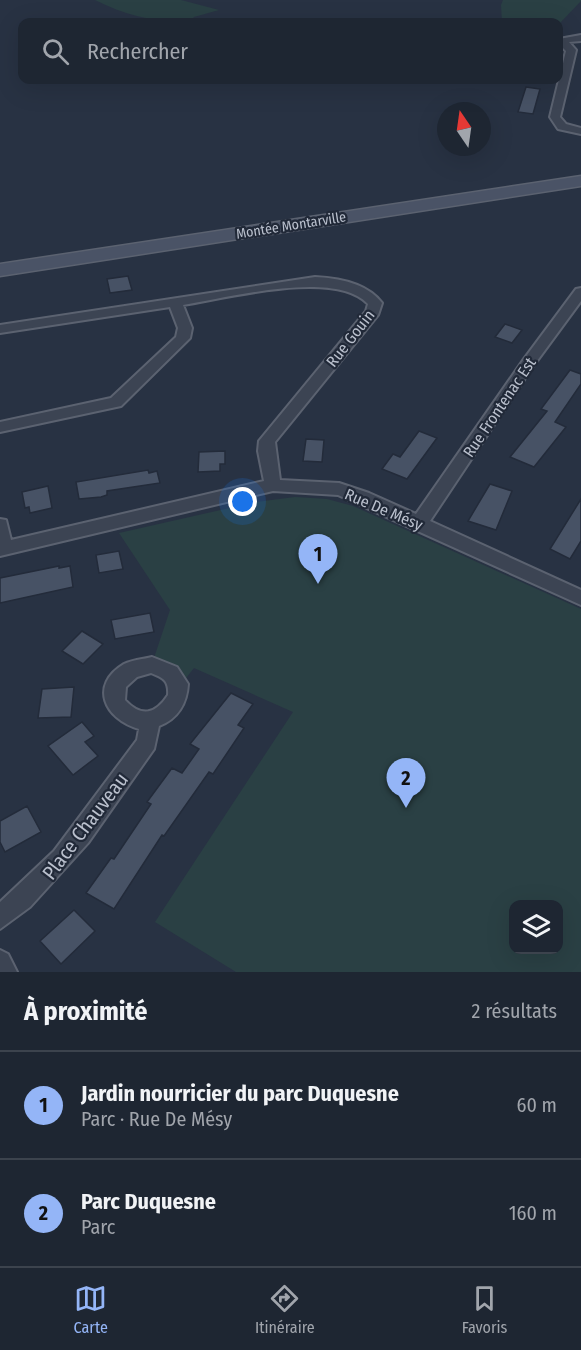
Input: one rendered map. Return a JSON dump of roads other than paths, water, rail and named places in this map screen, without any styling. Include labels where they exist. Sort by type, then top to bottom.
[{"type":"street","points":[[563,84],[571,50],[564,44],[564,39],[581,38]]},
{"type":"street","points":[[563,84],[555,117],[562,127],[581,131]]},
{"type":"street","name":"Montée Montarville","points":[[0,260],[581,172]]},
{"type":"street","name":"Montée Montarville","points":[[0,270],[581,181]]},
{"type":"street","name":"Rue Gouin","points":[[0,329],[319,281],[359,292],[374,301],[373,312],[268,438],[266,451],[273,485]]},
{"type":"street","name":"Rue Frontenac Est","points":[[419,523],[529,362],[581,292]]},
{"type":"street","points":[[0,427],[107,405],[121,399],[183,338],[185,328],[175,301]]},
{"type":"street","name":"Rue De Mésy","points":[[2,548],[273,485],[339,489],[363,497],[581,598]]},
{"type":"street","points":[[0,525],[2,548]]},
{"type":"street","name":"Place Chauveau","points":[[0,917],[29,895],[57,865],[147,743],[150,721]]},
{"type":"street","points":[[0,962],[5,972]]},
{"type":"place","name":"Jardin nourricier du parc Duquesne","points":[[318,584]]},
{"type":"place","name":"Parc Duquesne","points":[[406,808]]}]
